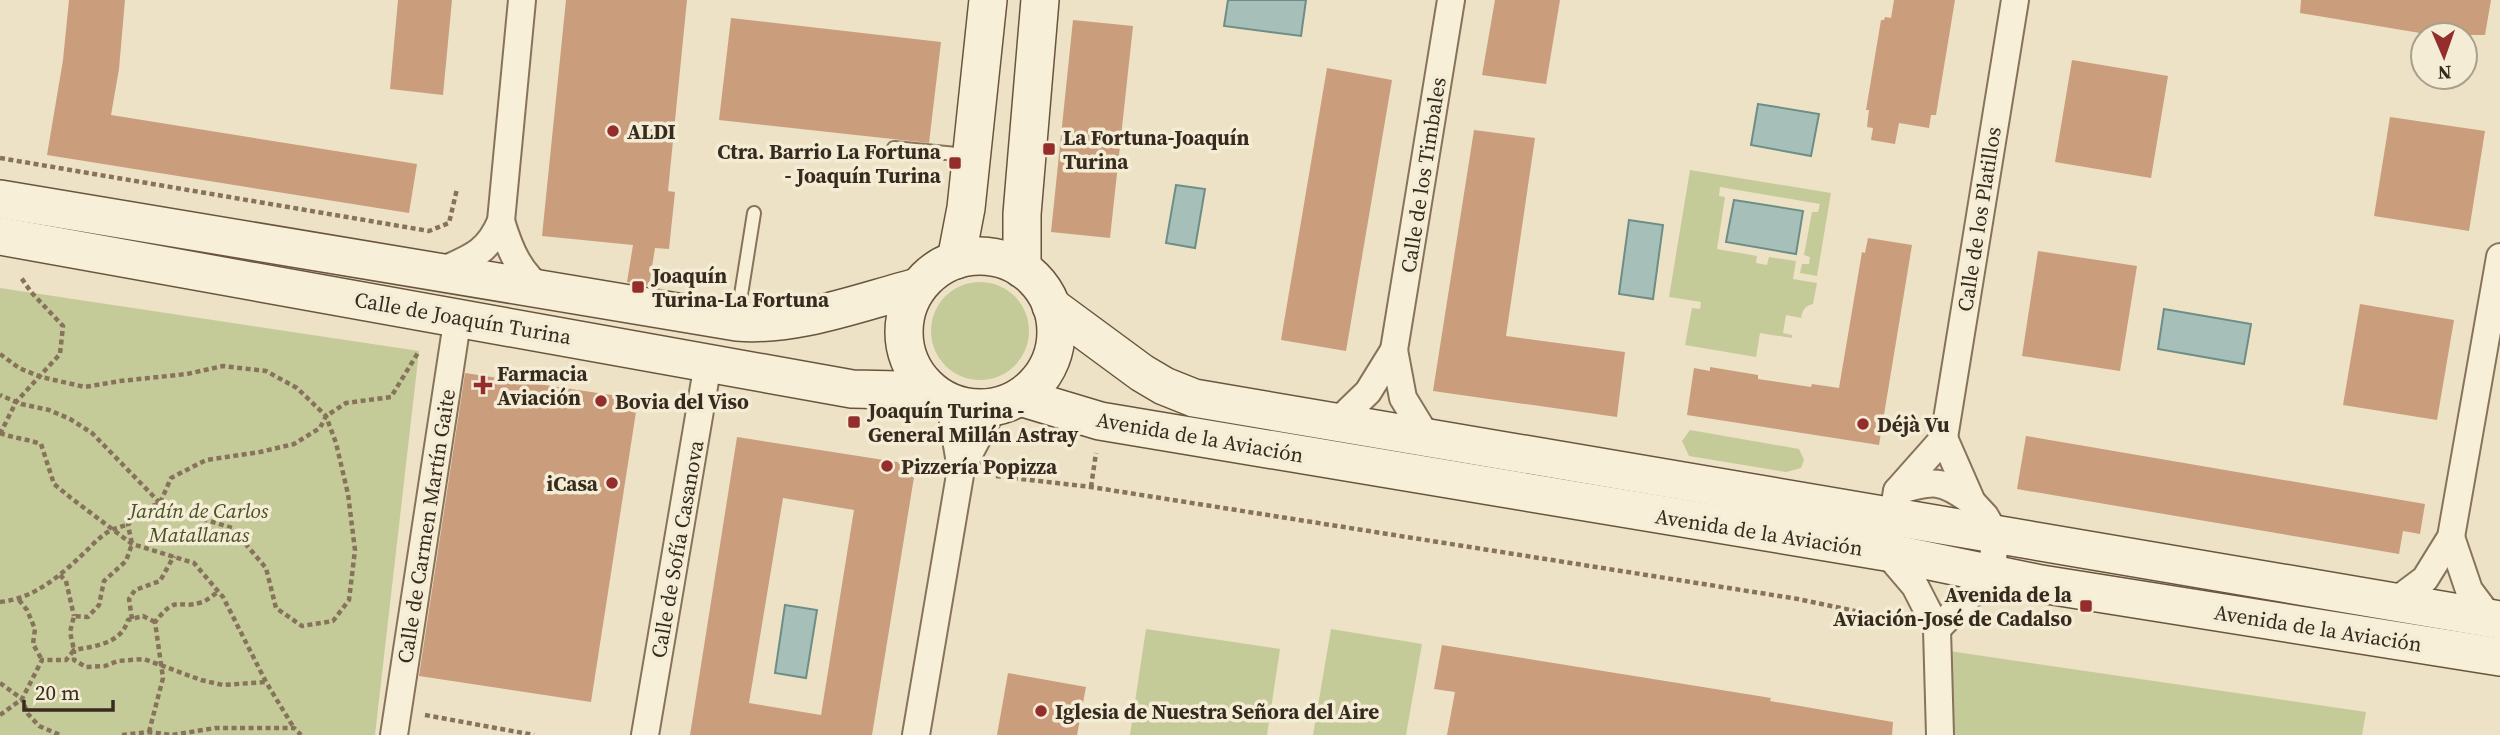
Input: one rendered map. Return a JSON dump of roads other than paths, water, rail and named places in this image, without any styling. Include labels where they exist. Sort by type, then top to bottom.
[{"type":"main road","points":[[956,260],[966,208],[988,0]]},
{"type":"main road","points":[[1022,269],[1022,214],[1040,0]]},
{"type":"main road","name":"Calle de Joaquín Turina","points":[[0,199],[737,322],[758,324],[785,321],[918,287]]},
{"type":"main road","name":"Calle de Joaquín Turina","points":[[0,236],[852,389],[900,390],[938,395]]},
{"type":"main road","points":[[973,257],[1007,261],[1022,269],[1044,292],[1056,326],[1055,347],[1048,366],[1036,384],[1007,402],[972,408],[938,395],[913,370],[905,349],[903,327],[908,306],[918,287],[935,271],[956,260],[973,257]]},
{"type":"main road","name":"Avenida de la Aviación","points":[[1051,306],[1142,373],[1164,386],[1194,398],[1428,439],[1895,504],[1996,535],[2495,619]]},
{"type":"main road","name":"Avenida de la Aviación","points":[[1007,402],[1100,421],[1886,552],[1991,574],[2500,657]]},
{"type":"street","points":[[436,273],[474,257],[485,249],[501,221],[522,0]]},
{"type":"street","name":"Calle de los Timbales","points":[[1428,439],[1404,398],[1394,350],[1451,0]]},
{"type":"street","name":"Calle de los Platillos","points":[[1944,438],[2015,0]]},
{"type":"street","points":[[501,221],[521,270],[544,291]]},
{"type":"street","points":[[2392,603],[2425,579],[2451,537],[2500,257]]},
{"type":"street","name":"Calle de Carmen Martín Gaite","points":[[394,735],[458,317]]},
{"type":"street","name":"Calle de los Timbales","points":[[1336,423],[1368,392],[1394,350]]},
{"type":"street","name":"Calle de Sofía Casanova","points":[[645,735],[708,363]]},
{"type":"street","points":[[938,395],[961,469]]},
{"type":"street","points":[[916,735],[961,469],[1007,402]]},
{"type":"street","points":[[1940,735],[1937,629],[1915,586],[1886,552],[1895,504],[1944,438],[1972,502]]},
{"type":"street","points":[[1895,504],[1928,482],[1943,484],[1972,502],[1986,516],[1996,535],[1991,574],[1937,629]]},
{"type":"street","points":[[2451,537],[2469,590],[2495,619]]},
{"type":"lane","points":[[894,148],[972,156]]},
{"type":"lane","points":[[737,322],[754,213]]},
{"type":"water","points":[[1228,0],[1306,0],[1301,36],[1224,26]]},
{"type":"water","points":[[1758,104],[1819,114],[1811,156],[1751,145]]},
{"type":"water","points":[[1176,185],[1205,189],[1195,248],[1166,243]]},
{"type":"water","points":[[1734,200],[1803,211],[1796,254],[1726,242]]},
{"type":"water","points":[[1629,220],[1663,225],[1653,299],[1619,294]]},
{"type":"water","points":[[2164,309],[2251,324],[2244,364],[2158,349]]},
{"type":"water","points":[[785,605],[817,610],[806,678],[775,673]]},
{"type":"place","name":"ALDI","points":[[613,131]]},
{"type":"place","name":"La Fortuna-Joaquín Turina","points":[[1049,149]]},
{"type":"place","name":"Ctra. Barrio La Fortuna - Joaquín Turina","points":[[955,163]]},
{"type":"place","name":"Joaquín Turina-La Fortuna","points":[[638,287]]},
{"type":"place","name":"Farmacia Aviación","points":[[483,385]]},
{"type":"place","name":"Bovia del Viso","points":[[601,401]]},
{"type":"place","name":"Joaquín Turina - General Millán Astray","points":[[854,422]]},
{"type":"place","name":"Déjà Vu","points":[[1863,424]]},
{"type":"place","name":"Pizzería Popizza","points":[[887,466]]},
{"type":"place","name":"iCasa","points":[[612,483]]},
{"type":"place","name":"Avenida de la Aviación-José de Cadalso","points":[[2086,606]]},
{"type":"place","name":"Iglesia de Nuestra Señora del Aire","points":[[1041,711]]},
{"type":"park label","name":"Jardín de Carlos Matallanas","points":[[199,522]]}]
